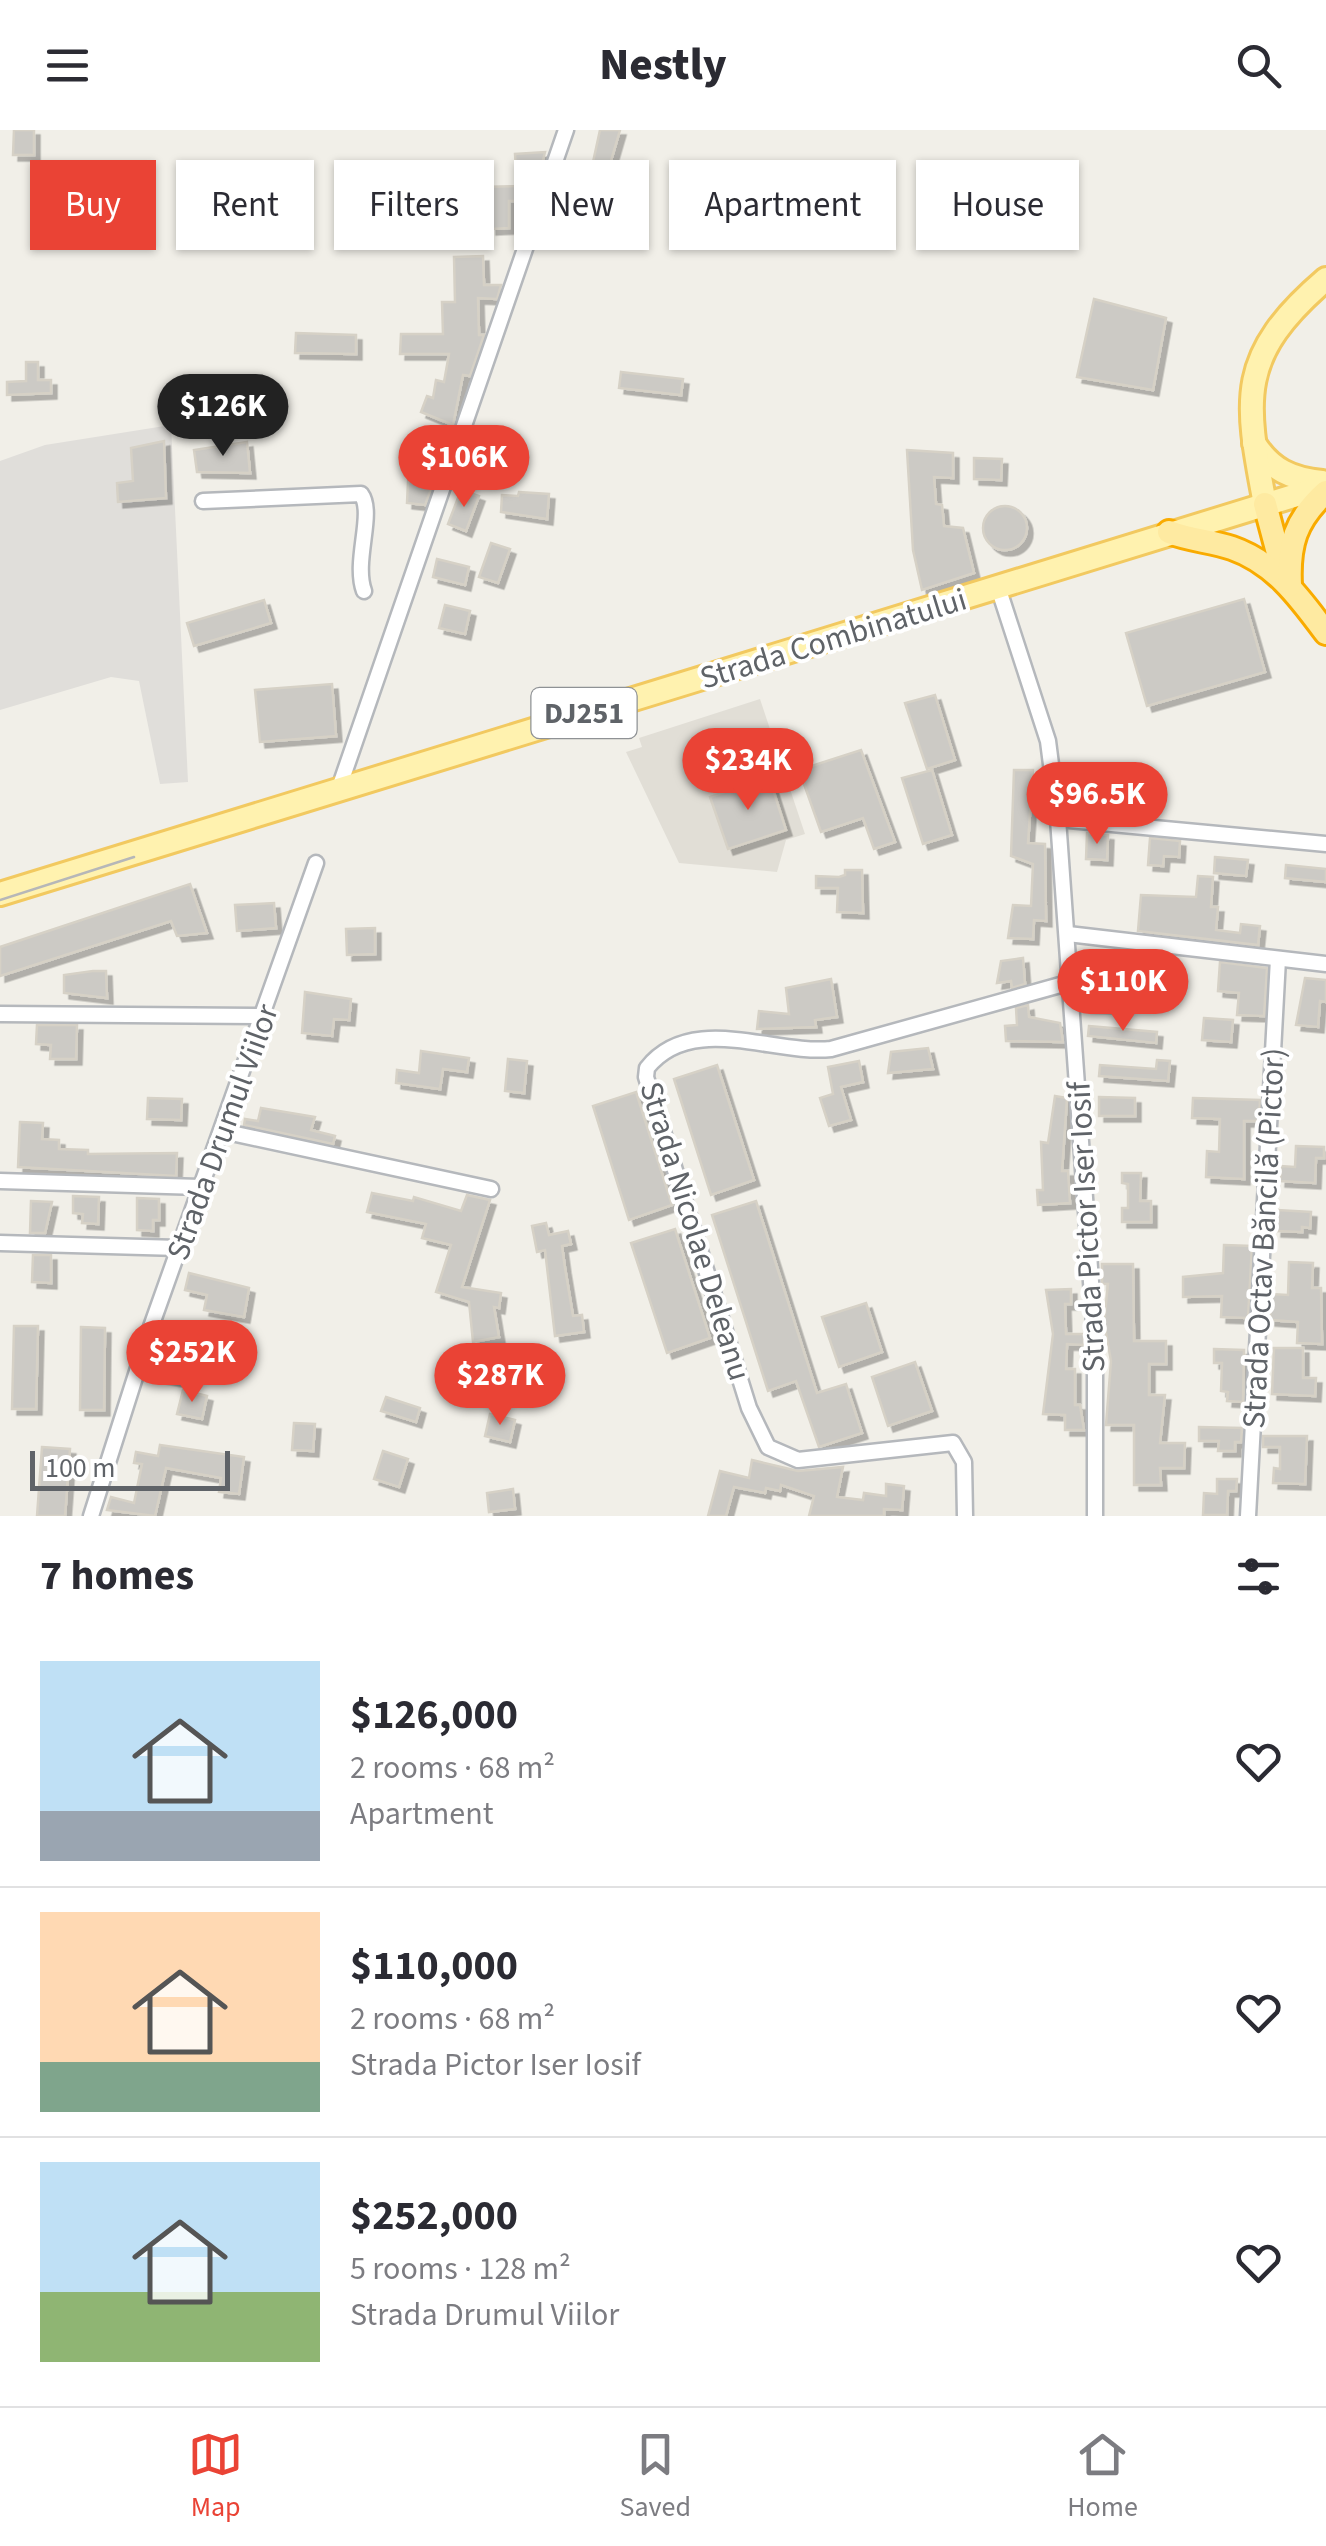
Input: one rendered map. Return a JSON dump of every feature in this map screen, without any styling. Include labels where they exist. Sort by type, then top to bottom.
[{"type":"highway","points":[[1290,585],[1293,534],[1326,487]]},
{"type":"highway","points":[[1265,504],[1290,585]]},
{"type":"highway","points":[[1170,532],[1248,555],[1290,585],[1326,634]]},
{"type":"main road","points":[[1265,504],[1249,406],[1256,367],[1291,315],[1326,279]]},
{"type":"main road","points":[[1252,440],[1263,458],[1284,474],[1326,487]]},
{"type":"main road","name":"Strada Combinatului","points":[[0,894],[1326,487]]},
{"type":"street","points":[[338,791],[394,618],[566,130]]},
{"type":"street","points":[[203,500],[361,494],[367,504],[360,553],[364,590]]},
{"type":"street","name":"Strada Pictor Iser Iosif","points":[[998,587],[1048,741],[1058,819],[1095,1338],[1095,1516]]},
{"type":"street","points":[[1058,819],[1326,844]]},
{"type":"street","name":"Strada Drumul Viilor","points":[[90,1516],[200,1187],[265,1016],[316,863]]},
{"type":"street","points":[[1068,934],[1326,964]]},
{"type":"street","name":"Strada Octav Băncilă (Pictor)","points":[[1248,1516],[1278,959]]},
{"type":"street","name":"Strada Nicolae Deleanu","points":[[965,1516],[964,1462],[952,1443],[798,1460],[768,1447],[749,1408],[646,1077],[647,1068],[678,1046],[708,1039],[807,1051],[831,1049],[1071,982]]},
{"type":"street","points":[[0,1014],[265,1016]]},
{"type":"street","points":[[222,1131],[491,1189]]},
{"type":"street","points":[[0,1181],[200,1187]]},
{"type":"street","points":[[0,1244],[179,1248]]},
{"type":"shaded area","points":[[171,425],[188,782],[160,784],[139,681],[111,677],[0,710],[0,461],[45,445]]},
{"type":"shaded area","points":[[760,699],[805,834],[786,840],[777,872],[679,863],[626,752],[642,747],[639,738]]},
{"type":"building","points":[[14,130],[34,130],[34,155],[13,155]]},
{"type":"building","points":[[600,130],[620,130],[611,160],[593,160]]},
{"type":"building","points":[[545,152],[543,160],[515,160],[515,154]]},
{"type":"building","points":[[514,186],[514,201],[509,201],[509,228],[494,229],[494,187]]},
{"type":"building","points":[[483,256],[484,285],[501,285],[497,299],[478,298],[479,335],[484,335],[470,376],[463,375],[453,425],[421,412],[427,396],[433,398],[436,380],[444,382],[449,354],[400,354],[401,334],[443,334],[442,302],[455,302],[454,257]]},
{"type":"building","points":[[1094,299],[1166,318],[1153,390],[1077,377]]},
{"type":"building","points":[[296,333],[356,335],[356,354],[295,353]]},
{"type":"building","points":[[26,362],[38,362],[38,380],[51,380],[51,393],[7,395],[7,382],[26,381]]},
{"type":"building","points":[[621,372],[683,379],[681,395],[619,388]]},
{"type":"building","points":[[164,441],[166,498],[118,502],[117,483],[133,481],[131,448]]},
{"type":"building","points":[[247,442],[250,473],[197,472],[194,450]]},
{"type":"building","points":[[907,450],[953,453],[953,478],[934,477],[936,504],[942,505],[944,526],[963,528],[974,573],[922,590],[913,550]]},
{"type":"building","points":[[974,458],[1002,459],[1001,480],[974,479]]},
{"type":"building","points":[[409,460],[432,460],[432,487],[425,505],[407,503]]},
{"type":"building","points":[[461,490],[479,496],[466,531],[448,524]]},
{"type":"building","points":[[519,492],[549,494],[547,519],[501,512],[502,495],[518,496]]},
{"type":"building","points":[[1005,506],[1020,513],[1027,528],[1020,543],[1005,550],[990,543],[983,528],[990,513]]},
{"type":"building","points":[[491,543],[510,549],[498,583],[479,577]]},
{"type":"building","points":[[437,559],[469,567],[465,585],[433,577]]},
{"type":"building","points":[[1244,599],[1265,672],[1147,706],[1126,633]]},
{"type":"building","points":[[264,600],[271,623],[194,646],[187,623]]},
{"type":"building","points":[[445,605],[470,611],[465,634],[439,628]]},
{"type":"building","points":[[332,684],[336,736],[260,742],[255,690]]},
{"type":"building","points":[[935,695],[955,760],[927,769],[905,703]]},
{"type":"building","points":[[861,750],[895,842],[874,849],[863,818],[821,832],[799,770]]},
{"type":"building","points":[[932,770],[952,835],[923,844],[902,778]]},
{"type":"building","points":[[1014,770],[1033,770],[1028,843],[1045,844],[1046,921],[1034,920],[1033,939],[1008,938],[1013,905],[1031,906],[1033,864],[1011,856]]},
{"type":"building","points":[[769,777],[786,830],[728,849],[710,797]]},
{"type":"building","points":[[1087,833],[1108,835],[1107,860],[1086,859]]},
{"type":"building","points":[[1150,838],[1180,841],[1179,857],[1164,856],[1163,866],[1148,865]]},
{"type":"building","points":[[1215,857],[1248,860],[1246,876],[1214,873]]},
{"type":"building","points":[[1286,865],[1326,869],[1326,882],[1285,878]]},
{"type":"building","points":[[845,870],[862,870],[863,913],[837,912],[838,888],[816,888],[816,876],[839,877],[845,875]]},
{"type":"building","points":[[1198,876],[1213,877],[1211,907],[1218,907],[1216,930],[1240,933],[1241,924],[1260,926],[1258,945],[1138,931],[1141,895],[1196,897]]},
{"type":"building","points":[[190,884],[207,933],[177,936],[171,921],[0,976],[0,947]]},
{"type":"building","points":[[274,903],[276,928],[237,931],[235,905]]},
{"type":"building","points":[[375,928],[375,954],[347,955],[346,929]]},
{"type":"building","points":[[1023,958],[1025,984],[1012,988],[1011,981],[997,983],[1001,961]]},
{"type":"building","points":[[1220,962],[1267,968],[1264,1016],[1237,1015],[1239,993],[1218,991]]},
{"type":"building","points":[[1110,963],[1124,964],[1125,1001],[1112,1000],[1112,1008],[1086,1007],[1086,966],[1110,968]]},
{"type":"building","points":[[106,971],[107,998],[64,993],[64,975]]},
{"type":"building","points":[[1305,978],[1326,980],[1326,1002],[1320,1001],[1318,1027],[1296,1025]]},
{"type":"building","points":[[831,979],[837,1017],[815,1020],[816,1027],[757,1029],[759,1011],[789,1014],[786,988]]},
{"type":"building","points":[[305,992],[351,999],[349,1020],[334,1019],[332,1036],[302,1033]]},
{"type":"building","points":[[1028,1005],[1029,1017],[1060,1023],[1063,1042],[1006,1041],[1005,1026],[1017,1025],[1016,1008]]},
{"type":"building","points":[[1204,1018],[1233,1020],[1231,1042],[1202,1040]]},
{"type":"building","points":[[37,1025],[77,1025],[76,1059],[50,1059],[51,1045],[36,1044]]},
{"type":"building","points":[[1089,1026],[1157,1032],[1156,1043],[1088,1036]]},
{"type":"building","points":[[928,1048],[933,1069],[888,1073],[891,1052]]},
{"type":"building","points":[[421,1051],[469,1058],[467,1072],[443,1069],[440,1089],[396,1083],[397,1070],[419,1073]]},
{"type":"building","points":[[508,1059],[527,1061],[524,1093],[505,1091]]},
{"type":"building","points":[[1157,1060],[1170,1061],[1168,1081],[1099,1076],[1100,1065],[1156,1069]]},
{"type":"building","points":[[859,1061],[863,1082],[841,1087],[851,1120],[829,1126],[820,1098],[833,1094],[828,1067]]},
{"type":"building","points":[[717,1065],[754,1180],[711,1195],[674,1079]]},
{"type":"building","points":[[636,1092],[672,1205],[629,1220],[593,1106]]},
{"type":"building","points":[[1055,1096],[1067,1098],[1062,1171],[1068,1171],[1070,1203],[1038,1205],[1037,1190],[1043,1190],[1041,1142],[1048,1143]]},
{"type":"building","points":[[1099,1097],[1135,1098],[1135,1116],[1099,1116]]},
{"type":"building","points":[[148,1098],[182,1099],[181,1120],[147,1119]]},
{"type":"building","points":[[1193,1098],[1260,1100],[1259,1121],[1244,1121],[1244,1179],[1206,1177],[1207,1151],[1219,1152],[1220,1119],[1192,1118]]},
{"type":"building","points":[[261,1108],[315,1117],[311,1130],[335,1136],[333,1144],[244,1125],[245,1119],[258,1121]]},
{"type":"building","points":[[20,1122],[43,1123],[42,1139],[59,1140],[59,1149],[88,1150],[88,1154],[177,1153],[176,1176],[18,1167]]},
{"type":"building","points":[[1296,1146],[1324,1147],[1324,1158],[1316,1158],[1315,1183],[1280,1181],[1281,1166],[1295,1167]]},
{"type":"building","points":[[1122,1173],[1141,1173],[1140,1201],[1151,1201],[1151,1222],[1122,1222],[1122,1208],[1128,1208],[1128,1184],[1122,1183]]},
{"type":"building","points":[[372,1193],[413,1201],[414,1197],[461,1211],[467,1195],[490,1200],[462,1287],[501,1293],[499,1308],[494,1307],[499,1337],[473,1342],[469,1302],[436,1292],[451,1245],[422,1238],[426,1224],[367,1212]]},
{"type":"building","points":[[73,1196],[99,1197],[98,1224],[82,1223],[83,1214],[73,1213]]},
{"type":"building","points":[[137,1198],[159,1199],[159,1220],[153,1220],[153,1231],[137,1230]]},
{"type":"building","points":[[31,1201],[52,1202],[45,1233],[30,1233]]},
{"type":"building","points":[[756,1201],[817,1393],[846,1384],[862,1433],[819,1447],[796,1381],[768,1391],[712,1215]]},
{"type":"building","points":[[1277,1210],[1311,1212],[1310,1228],[1302,1227],[1302,1232],[1276,1231]]},
{"type":"building","points":[[546,1223],[549,1235],[568,1231],[571,1244],[562,1246],[565,1268],[573,1316],[582,1315],[584,1332],[555,1336],[545,1250],[537,1252],[532,1226]]},
{"type":"building","points":[[675,1229],[710,1338],[667,1353],[631,1243]]},
{"type":"building","points":[[1224,1245],[1252,1246],[1248,1318],[1221,1317],[1222,1296],[1183,1297],[1183,1277],[1223,1273]]},
{"type":"building","points":[[33,1255],[51,1255],[51,1283],[32,1282]]},
{"type":"building","points":[[1289,1262],[1313,1263],[1312,1288],[1321,1288],[1322,1344],[1297,1343],[1298,1322],[1270,1320],[1271,1294],[1288,1295]]},
{"type":"building","points":[[1102,1264],[1133,1264],[1134,1341],[1166,1341],[1166,1364],[1149,1364],[1149,1395],[1165,1395],[1160,1443],[1185,1443],[1184,1468],[1160,1468],[1161,1485],[1134,1485],[1134,1425],[1106,1425],[1111,1361],[1104,1322],[1108,1284],[1102,1284]]},
{"type":"building","points":[[189,1273],[249,1288],[244,1317],[204,1310],[207,1295],[185,1290]]},
{"type":"building","points":[[1071,1289],[1071,1304],[1065,1304],[1066,1334],[1084,1334],[1084,1345],[1067,1344],[1066,1369],[1075,1369],[1075,1405],[1080,1405],[1084,1430],[1065,1430],[1065,1415],[1043,1414],[1053,1334],[1046,1290]]},
{"type":"building","points":[[866,1303],[882,1352],[839,1367],[822,1317]]},
{"type":"building","points":[[14,1326],[38,1326],[36,1409],[12,1409]]},
{"type":"building","points":[[81,1327],[105,1328],[104,1410],[80,1410]]},
{"type":"building","points":[[165,1337],[218,1349],[214,1370],[181,1364],[178,1381],[156,1377]]},
{"type":"building","points":[[1274,1348],[1303,1348],[1303,1378],[1316,1378],[1315,1396],[1272,1394]]},
{"type":"building","points":[[1214,1349],[1244,1350],[1243,1402],[1227,1401],[1228,1392],[1221,1391],[1222,1363],[1214,1363]]},
{"type":"building","points":[[463,1358],[494,1369],[488,1385],[457,1375]]},
{"type":"building","points":[[915,1362],[932,1411],[888,1426],[872,1377]]},
{"type":"building","points":[[183,1390],[207,1396],[202,1419],[177,1414]]},
{"type":"building","points":[[386,1397],[420,1408],[416,1422],[381,1411]]},
{"type":"building","points":[[490,1414],[515,1420],[510,1442],[485,1436]]},
{"type":"building","points":[[294,1423],[315,1424],[313,1451],[292,1450]]},
{"type":"building","points":[[1199,1427],[1242,1428],[1241,1442],[1235,1442],[1235,1451],[1218,1451],[1219,1441],[1199,1441]]},
{"type":"building","points":[[1263,1436],[1307,1436],[1305,1484],[1273,1483],[1274,1468],[1280,1469],[1280,1447],[1263,1447]]},
{"type":"building","points":[[160,1445],[244,1457],[239,1494],[219,1492],[221,1478],[166,1468],[155,1516],[107,1510],[111,1497],[134,1503],[142,1464],[134,1463],[136,1452],[158,1456]]},
{"type":"building","points":[[42,1447],[70,1449],[65,1516],[37,1516]]},
{"type":"building","points":[[383,1451],[408,1459],[399,1487],[374,1479]]},
{"type":"building","points":[[752,1460],[798,1471],[843,1467],[837,1497],[863,1500],[864,1493],[886,1496],[886,1484],[904,1486],[902,1510],[884,1509],[884,1516],[809,1516],[814,1496],[781,1485],[780,1491],[766,1488],[765,1493],[734,1487],[726,1516],[708,1516],[720,1471],[749,1478]]},
{"type":"building","points":[[1217,1479],[1237,1479],[1236,1491],[1228,1491],[1227,1515],[1203,1515],[1204,1493],[1217,1494]]},
{"type":"building","points":[[513,1489],[515,1509],[489,1512],[487,1493]]},
{"type":"tram line","points":[[0,900],[134,857]]}]
